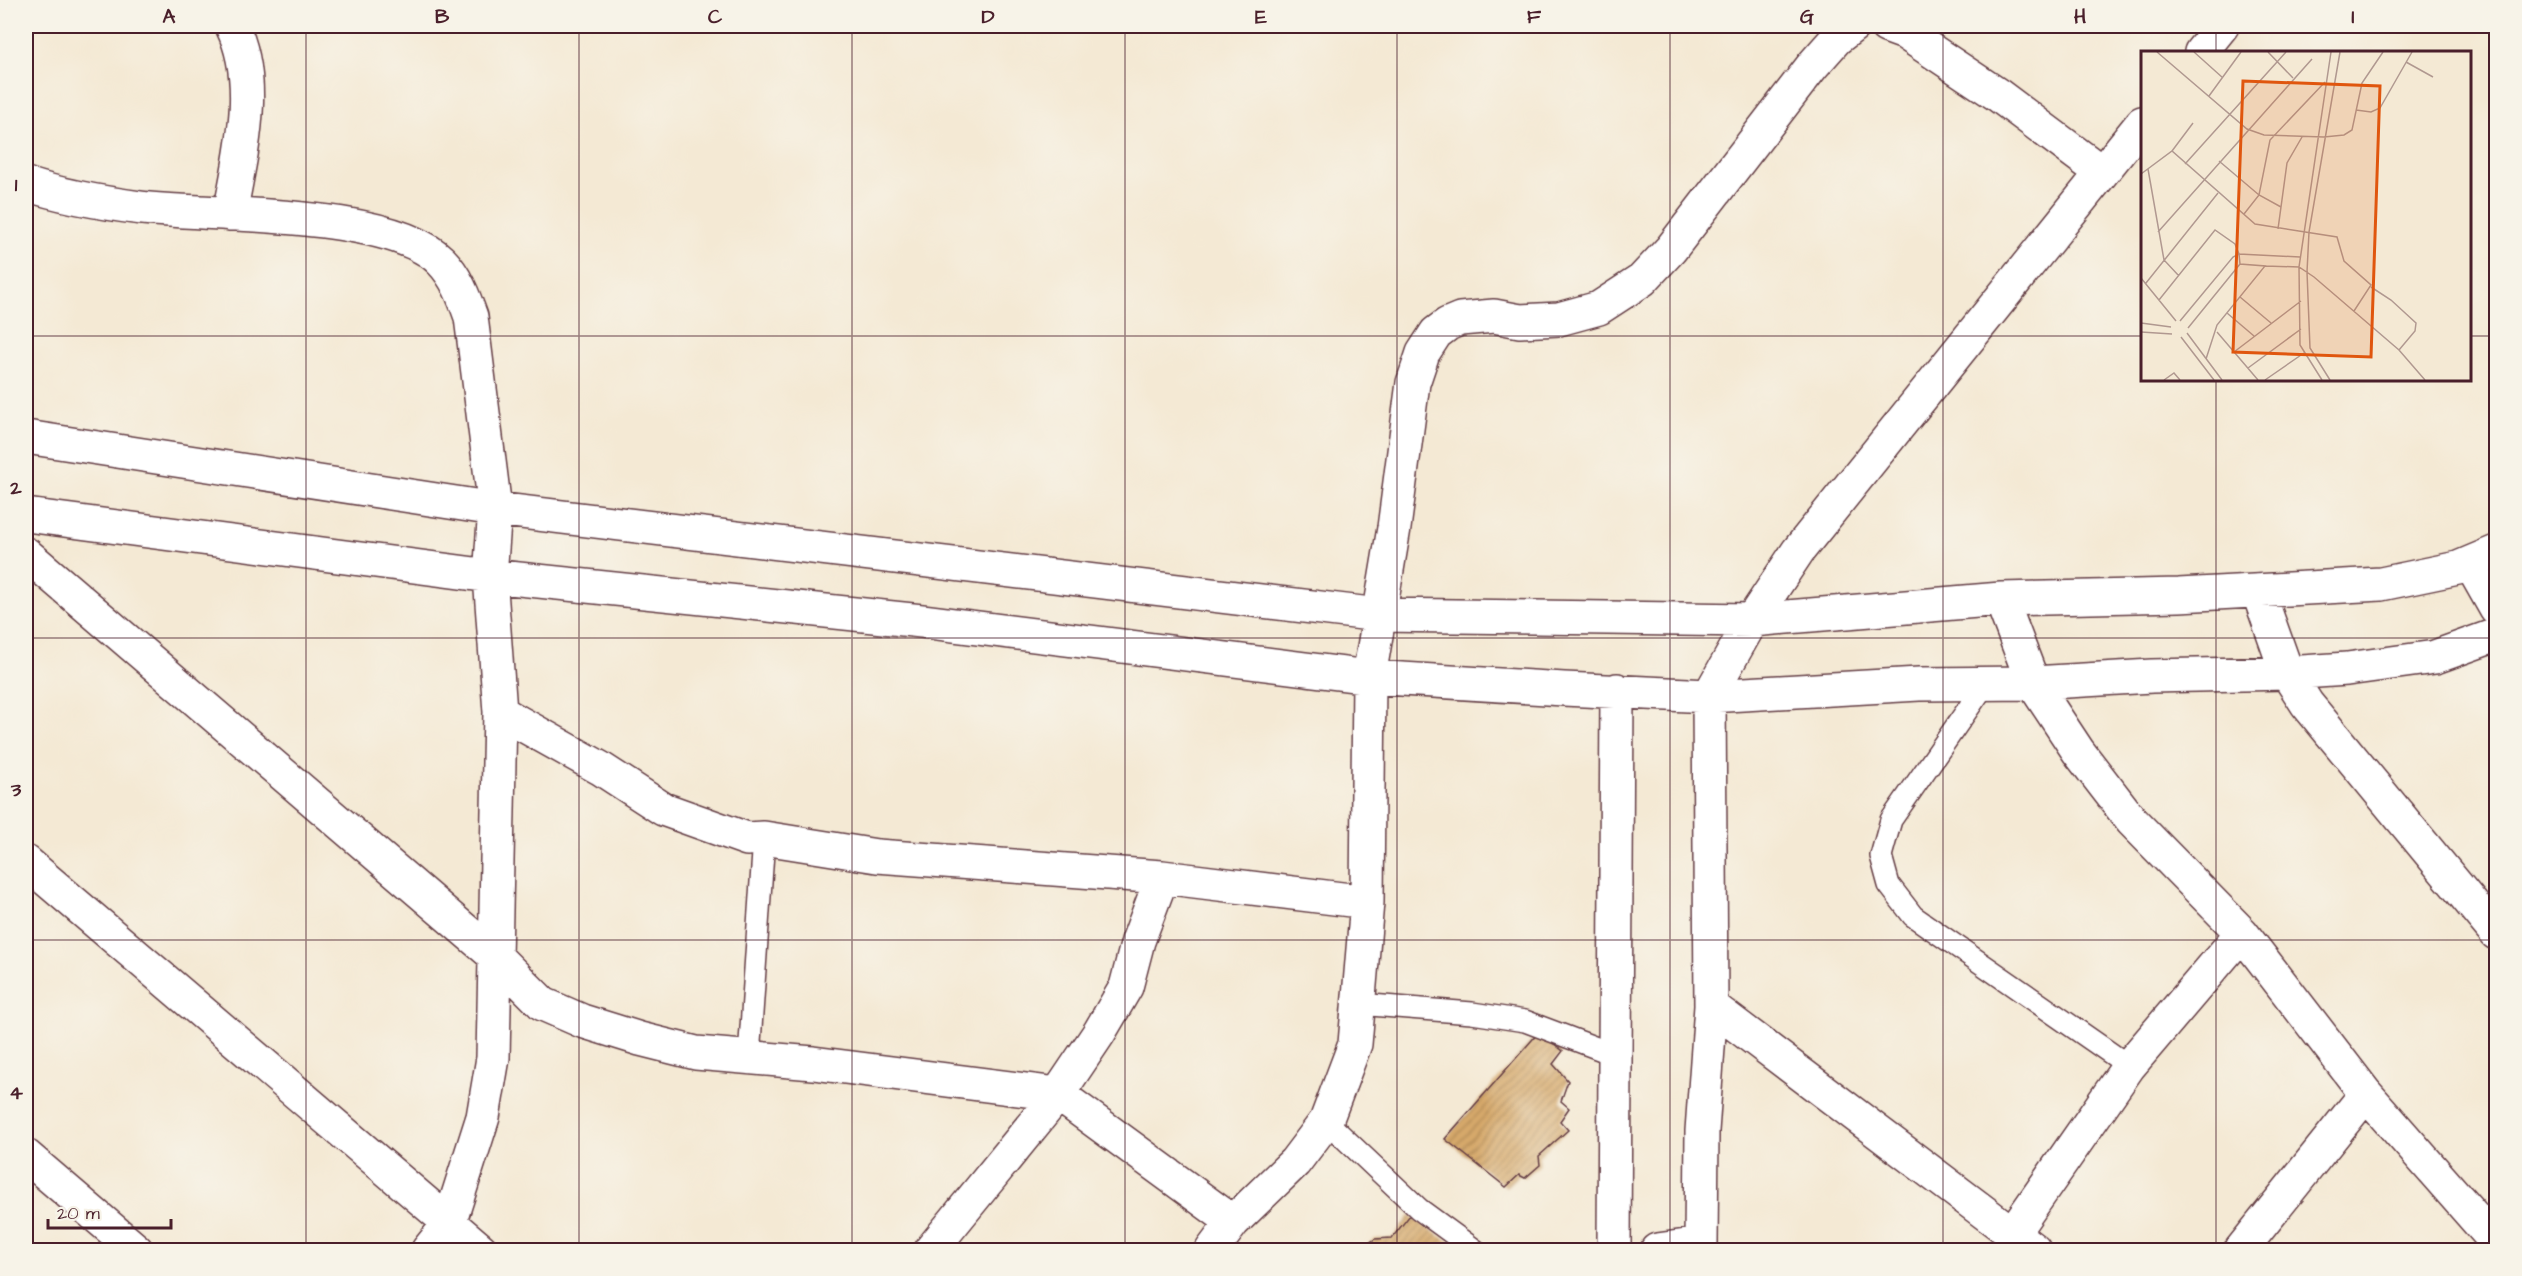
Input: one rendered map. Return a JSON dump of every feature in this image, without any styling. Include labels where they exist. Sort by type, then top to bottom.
[{"type":"street","points":[[230,214],[241,155],[247,78],[242,45],[232,26]]},
{"type":"street","points":[[1212,1251],[1233,1222],[1295,1162],[1326,1121],[1355,1044],[1367,902],[1369,677],[1394,528],[1413,383],[1423,353],[1436,333],[1448,324],[1477,316],[1541,321],[1575,316],[1599,308],[1642,280],[1671,249],[1813,65],[1836,39],[1853,26]]},
{"type":"street","points":[[1886,26],[1905,33],[1998,95],[2101,172]]},
{"type":"street","points":[[2202,51],[2222,26]]},
{"type":"street","points":[[1657,1251],[1703,1247],[1702,1131],[1711,1006],[1709,696],[1752,620],[1812,533],[2141,124]]},
{"type":"street","points":[[26,184],[88,199],[141,208],[230,214],[377,229],[420,247],[441,260],[460,288],[471,316],[495,509],[490,576],[500,712],[493,1058],[485,1105],[449,1224],[428,1251]]},
{"type":"street","points":[[26,437],[495,509],[1379,615],[1752,620],[2001,599],[2258,591],[2380,584],[2458,568],[2483,558],[2496,609]]},
{"type":"street","points":[[26,514],[490,576],[922,621],[1369,677],[1709,696],[1919,684],[2033,683],[2347,669],[2435,657],[2496,635]]},
{"type":"street","points":[[26,554],[495,956],[543,1004],[582,1021],[696,1053],[748,1057],[1058,1094],[1233,1222]]},
{"type":"street","points":[[2258,591],[2287,673],[2307,704],[2496,933]]},
{"type":"street","points":[[2001,599],[2033,683],[2078,751],[2132,821],[2242,933],[2366,1094],[2496,1242]]},
{"type":"street","points":[[1614,1251],[1617,690]]},
{"type":"street","points":[[500,712],[600,768],[663,809],[747,839],[764,838],[877,856],[1162,877],[1367,902]]},
{"type":"street","points":[[26,862],[482,1251]]},
{"type":"street","points":[[931,1251],[1058,1094],[1126,987],[1138,940],[1162,877]]},
{"type":"street","points":[[1711,1006],[2023,1242],[2129,1066],[2242,933]]},
{"type":"street","points":[[2241,1251],[2366,1094]]},
{"type":"street","points":[[26,1155],[136,1251]]},
{"type":"lane","points":[[1986,683],[1891,820],[1881,856],[1889,885],[1912,916],[2129,1066]]},
{"type":"lane","points":[[748,1057],[764,838]]},
{"type":"lane","points":[[1358,1004],[1472,1013],[1525,1020],[1615,1055]]},
{"type":"lane","points":[[1326,1121],[1419,1209],[1475,1251]]},
{"type":"building","points":[[1539,1032],[1563,1051],[1553,1064],[1568,1081],[1561,1101],[1569,1108],[1560,1121],[1568,1130],[1539,1156],[1540,1165],[1525,1178],[1519,1175],[1506,1187],[1445,1139]]},
{"type":"building","points":[[1410,1215],[1464,1250],[1359,1250],[1375,1239],[1392,1238]]}]
